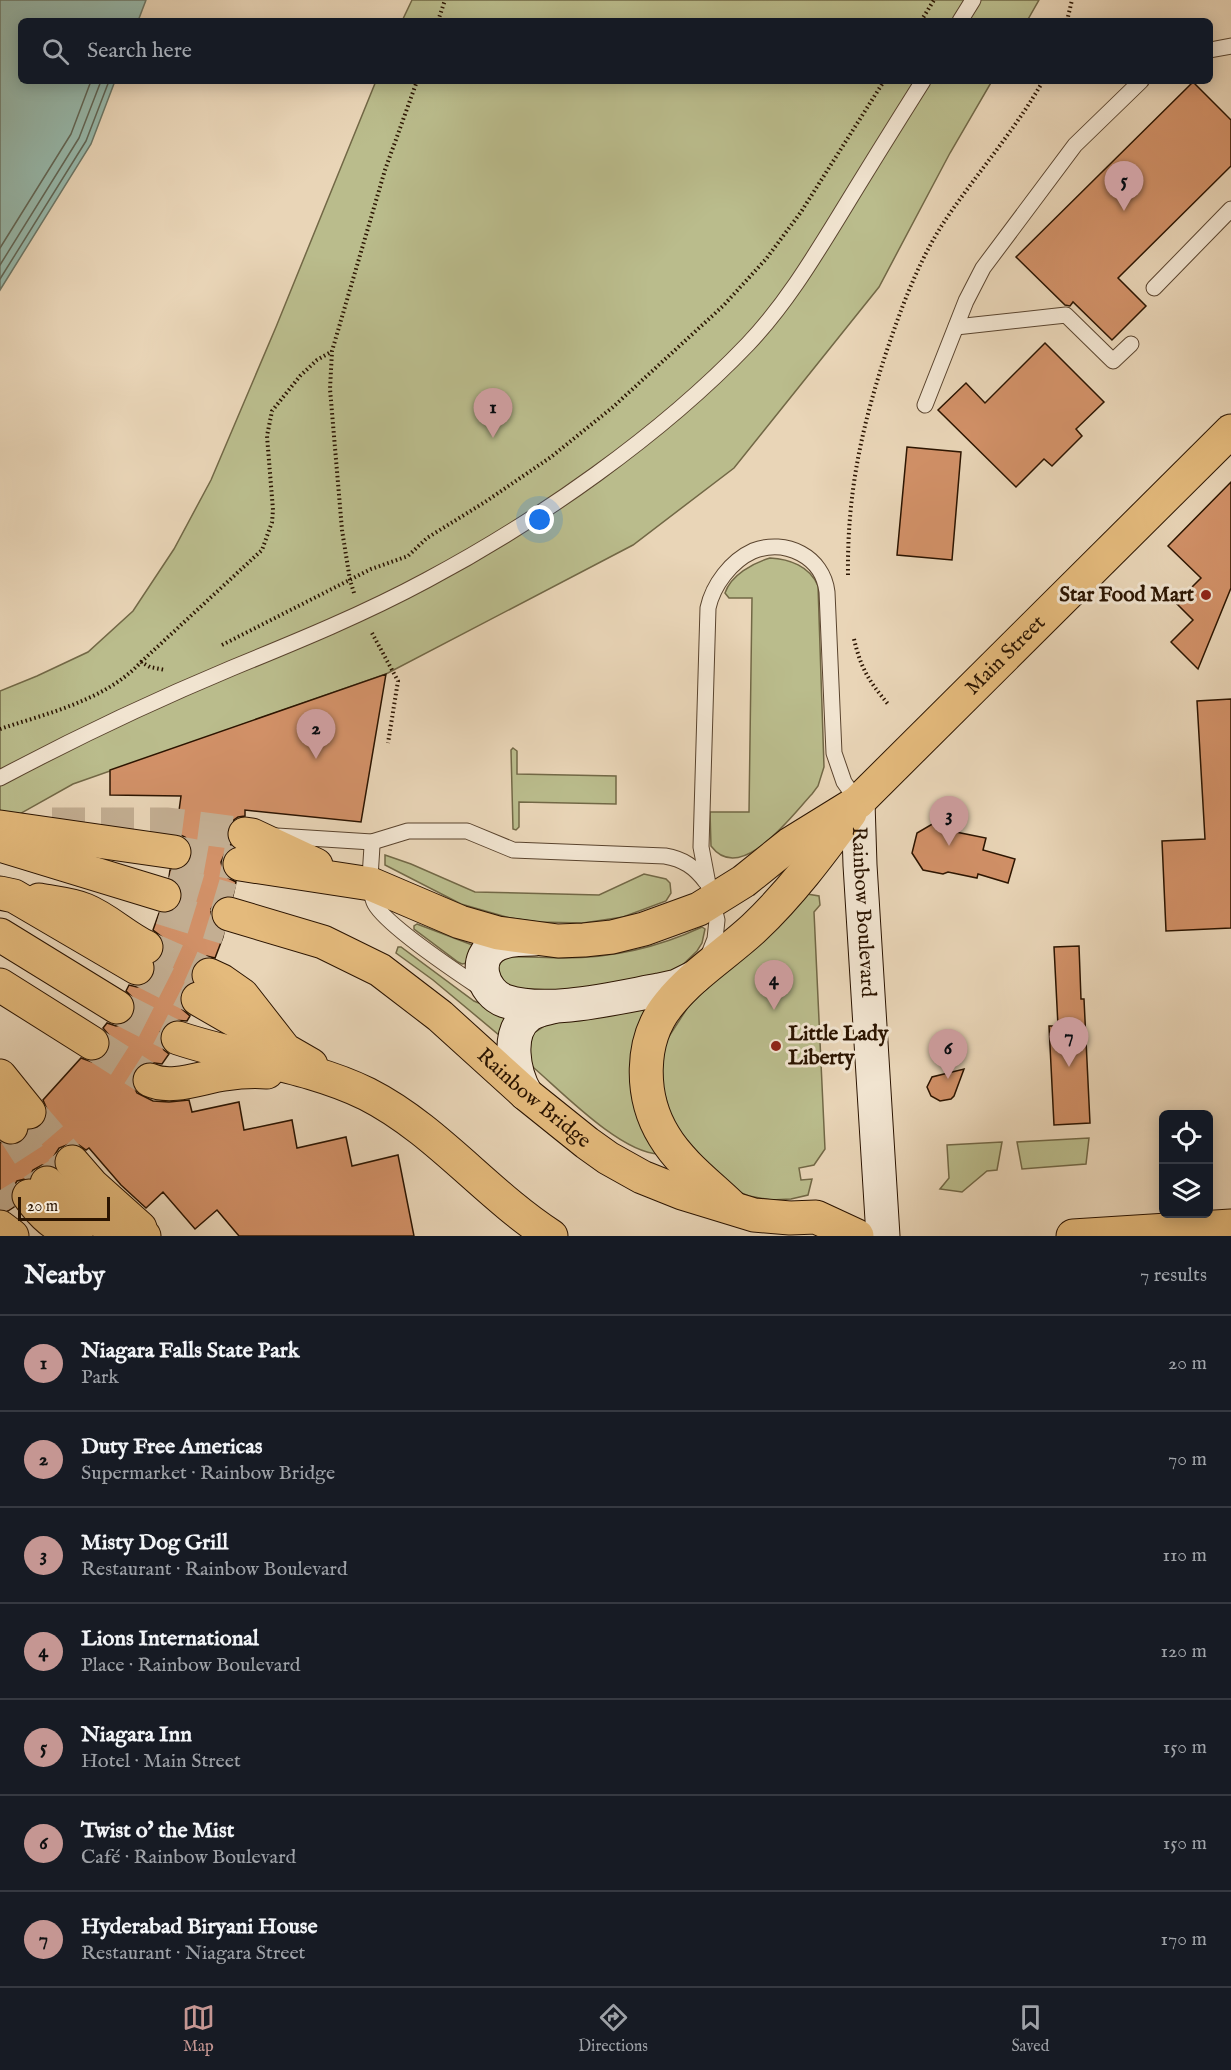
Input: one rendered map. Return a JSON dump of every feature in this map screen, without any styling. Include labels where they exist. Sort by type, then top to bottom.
[{"type":"main road","name":"Main Street","points":[[858,802],[1231,431]]},
{"type":"main road","points":[[238,875],[300,857],[460,922],[498,933],[558,941],[612,937],[664,922],[710,893],[744,881],[790,844],[858,802]]},
{"type":"main road","points":[[737,1211],[664,1137],[653,1112],[647,1089],[646,1063],[650,1040],[656,1023],[668,1005],[695,977],[733,948],[808,872],[858,802]]},
{"type":"main road","name":"Rainbow Boulevard","points":[[858,802],[877,1164],[883,1236]]},
{"type":"main road","points":[[0,827],[169,874],[110,892],[54,843],[0,845]]},
{"type":"main road","points":[[238,875],[262,883],[343,880],[360,882]]},
{"type":"main road","points":[[238,875],[276,915],[350,954]]},
{"type":"main road","name":"Rainbow Bridge","points":[[238,875],[309,938],[350,954],[380,970],[416,997],[526,1094],[587,1143],[625,1168],[662,1186],[737,1211],[771,1218],[816,1217],[857,1236]]},
{"type":"main road","points":[[4,901],[121,996]]},
{"type":"main road","points":[[4,901],[75,906],[104,920],[123,935],[121,996]]},
{"type":"main road","points":[[0,935],[121,996]]},
{"type":"main road","points":[[539,939],[507,941],[498,944],[484,961],[482,974],[495,997],[522,1005],[552,1007]]},
{"type":"main road","points":[[0,961],[121,996]]},
{"type":"main road","points":[[526,1094],[515,1069],[516,1040],[523,1022],[529,1015],[552,1007],[677,986],[695,977]]},
{"type":"main road","points":[[0,985],[121,996]]},
{"type":"main road","points":[[182,1028],[337,1082],[374,1098],[412,1122],[525,1217],[552,1236]]},
{"type":"main road","points":[[182,1028],[163,1084],[225,1074],[277,1062]]},
{"type":"main road","points":[[182,1028],[277,1062]]},
{"type":"main road","points":[[0,1076],[13,1117]]},
{"type":"main road","points":[[72,1162],[92,1185],[133,1223],[153,1236]]},
{"type":"main road","points":[[20,1210],[71,1208],[84,1215],[144,1236]]},
{"type":"main road","points":[[20,1210],[23,1222],[32,1228],[57,1236]]},
{"type":"main road","points":[[20,1210],[42,1214],[52,1223],[76,1236]]},
{"type":"main road","points":[[1073,1236],[1231,1226]]},
{"type":"lane","points":[[962,18],[973,0]]},
{"type":"lane","points":[[1213,49],[1231,46]]},
{"type":"lane","points":[[0,778],[70,741],[361,613],[458,563],[539,513],[652,429],[749,343],[789,293],[921,84]]},
{"type":"lane","points":[[925,405],[966,301],[983,268],[1075,145],[1138,84]]},
{"type":"lane","points":[[1154,288],[1231,209]]},
{"type":"lane","points":[[956,327],[1066,315],[1113,361],[1131,344]]},
{"type":"lane","points":[[695,977],[708,958],[715,939],[717,920],[701,847],[708,608],[713,592],[724,575],[754,551],[779,548],[798,552],[812,561],[823,575],[827,592],[834,753],[844,782],[858,802]]},
{"type":"lane","points":[[238,875],[408,831],[467,831],[513,850],[676,858],[694,868],[710,893]]},
{"type":"lane","points":[[372,842],[360,882],[380,912],[459,974],[495,997]]},
{"type":"path","points":[[439,18],[445,0]]},
{"type":"path","points":[[923,18],[934,0]]},
{"type":"path","points":[[1068,18],[1072,0]]},
{"type":"path","points":[[388,743],[398,681],[361,613],[350,580],[342,530],[330,388],[332,351],[385,170],[416,84]]},
{"type":"path","points":[[213,649],[371,569],[408,556],[427,538],[551,457],[613,407],[737,291],[785,234],[882,84]]},
{"type":"path","points":[[848,575],[851,502],[859,446],[873,394],[902,307],[945,221],[987,161],[1010,134],[1040,84]]},
{"type":"path","points":[[0,729],[106,691],[130,675],[141,662],[262,550],[272,522],[273,510],[267,436],[272,411],[300,376],[317,360],[332,351]]},
{"type":"path","points":[[853,633],[858,655],[869,681],[888,704]]},
{"type":"path","points":[[141,662],[158,670],[172,668]]},
{"type":"green space","points":[[412,0],[1039,0],[1029,18],[403,18]]},
{"type":"green space","points":[[375,84],[990,84],[950,153],[879,287],[734,468],[633,545],[386,674],[73,784],[0,825],[0,691],[88,652],[133,611],[174,549],[211,480]]},
{"type":"green space","points":[[770,558],[798,565],[810,573],[818,586],[824,767],[818,786],[779,830],[751,853],[737,858],[723,856],[711,846],[710,812],[749,812],[752,598],[729,598],[725,593],[737,575]]},
{"type":"green space","points":[[513,748],[517,751],[517,774],[616,776],[616,804],[519,802],[519,827],[516,830],[513,829],[511,750]]},
{"type":"green space","points":[[385,855],[475,892],[599,895],[644,874],[666,879],[670,883],[671,893],[666,901],[623,917],[583,923],[538,922],[510,918],[461,904],[385,865]]},
{"type":"green space","points":[[807,894],[819,896],[820,905],[814,912],[825,1149],[814,1165],[799,1168],[801,1180],[812,1179],[808,1195],[771,1200],[739,1192],[709,1165],[673,1124],[659,1074],[666,1041],[688,1007],[793,899]]},
{"type":"green space","points":[[417,924],[475,946],[467,963],[458,962],[414,929]]},
{"type":"green space","points":[[702,927],[705,929],[702,943],[697,951],[673,974],[561,997],[509,993],[492,971],[500,957],[600,956],[652,946]]},
{"type":"green space","points":[[398,947],[474,1001],[510,1016],[503,1036],[396,953]]},
{"type":"green space","points":[[646,1006],[659,1154],[628,1144],[593,1120],[534,1068],[529,1062],[525,1047],[535,1032],[549,1023]]},
{"type":"green space","points":[[1089,1138],[1086,1164],[1022,1169],[1017,1142]]},
{"type":"green space","points":[[1002,1142],[997,1170],[987,1171],[962,1192],[940,1189],[949,1178],[947,1145]]},
{"type":"water","points":[[0,0],[146,0],[139,18],[18,18],[18,84],[114,84],[91,144],[0,290]]},
{"type":"building","points":[[1191,84],[1195,84],[1231,120],[1231,166],[1118,278],[1146,306],[1112,340],[1073,302],[1070,306],[1065,305],[1016,257]]},
{"type":"building","points":[[1045,343],[1104,402],[1076,429],[1082,436],[1052,466],[1044,459],[1016,487],[938,410],[966,383],[985,403]]},
{"type":"building","points":[[907,447],[961,452],[952,560],[897,555]]},
{"type":"building","points":[[1231,482],[1231,588],[1198,669],[1171,642],[1193,620],[1176,603],[1201,578],[1168,546]]},
{"type":"building","points":[[386,674],[361,822],[245,810],[245,816],[238,817],[231,822],[226,832],[227,840],[232,847],[225,853],[221,862],[228,878],[236,882],[233,896],[224,896],[217,900],[211,909],[211,919],[216,927],[224,932],[223,937],[215,958],[207,956],[198,960],[192,968],[190,976],[192,982],[182,990],[179,1000],[182,1009],[190,1016],[187,1021],[173,1020],[166,1024],[160,1032],[160,1043],[169,1054],[162,1064],[147,1062],[138,1066],[132,1074],[132,1083],[137,1093],[153,1101],[189,1100],[192,1112],[239,1102],[244,1130],[292,1120],[297,1148],[346,1137],[352,1166],[398,1155],[414,1236],[239,1236],[217,1210],[195,1229],[163,1192],[146,1208],[121,1185],[89,1148],[86,1150],[79,1145],[69,1144],[59,1148],[54,1156],[54,1166],[42,1165],[33,1170],[29,1178],[17,1181],[10,1198],[14,1207],[8,1211],[0,1209],[0,1142],[12,1146],[22,1142],[28,1136],[29,1130],[40,1127],[46,1119],[47,1109],[43,1100],[81,1058],[92,1062],[101,1059],[107,1053],[111,1043],[109,1035],[103,1028],[107,1023],[116,1026],[125,1024],[133,1016],[136,1008],[134,999],[126,991],[129,985],[137,987],[146,985],[153,978],[155,963],[162,956],[165,947],[162,937],[153,930],[159,913],[169,913],[176,909],[182,900],[182,891],[178,883],[169,877],[170,870],[180,870],[188,864],[192,855],[191,845],[185,837],[176,833],[181,796],[110,795],[110,770]]},
{"type":"building","points":[[1231,699],[1231,928],[1166,931],[1162,841],[1205,839],[1197,701]]},
{"type":"building","points":[[934,823],[953,827],[956,832],[986,838],[983,850],[1015,859],[1008,883],[978,874],[977,878],[923,870],[912,853],[917,833]]},
{"type":"building","points":[[1079,946],[1090,1123],[1054,1125],[1049,1026],[1058,1026],[1054,947]]},
{"type":"building","points":[[964,1069],[951,1099],[940,1101],[931,1096],[927,1087],[932,1077]]},
{"type":"tunnel","points":[[52,824],[168,824],[245,834]]},
{"type":"tunnel","points":[[174,852],[240,864]]},
{"type":"tunnel","points":[[168,881],[232,900]]},
{"type":"tunnel","points":[[161,908],[226,928]]},
{"type":"tunnel","points":[[146,947],[209,975]]},
{"type":"tunnel","points":[[137,968],[198,999]]},
{"type":"tunnel","points":[[117,1007],[178,1038]]},
{"type":"tunnel","points":[[92,1043],[150,1080]]},
{"type":"tunnel","points":[[29,1112],[72,1162]]},
{"type":"tunnel","points":[[11,1127],[47,1183]]},
{"type":"tunnel","points":[[0,1190],[11,1208]]},
{"type":"place","name":"Niagara Inn","points":[[1124,211]]},
{"type":"place","name":"Niagara Falls State Park","points":[[493,438]]},
{"type":"place","name":"Star Food Mart","points":[[1206,595]]},
{"type":"place","name":"Duty Free Americas","points":[[316,759]]},
{"type":"place","name":"Misty Dog Grill","points":[[949,846]]},
{"type":"place","name":"Lions International","points":[[774,1010]]},
{"type":"place","name":"Little Lady Liberty","points":[[776,1046]]},
{"type":"place","name":"Hyderabad Biryani House","points":[[1069,1067]]},
{"type":"place","name":"Twist o' the Mist","points":[[948,1079]]}]
